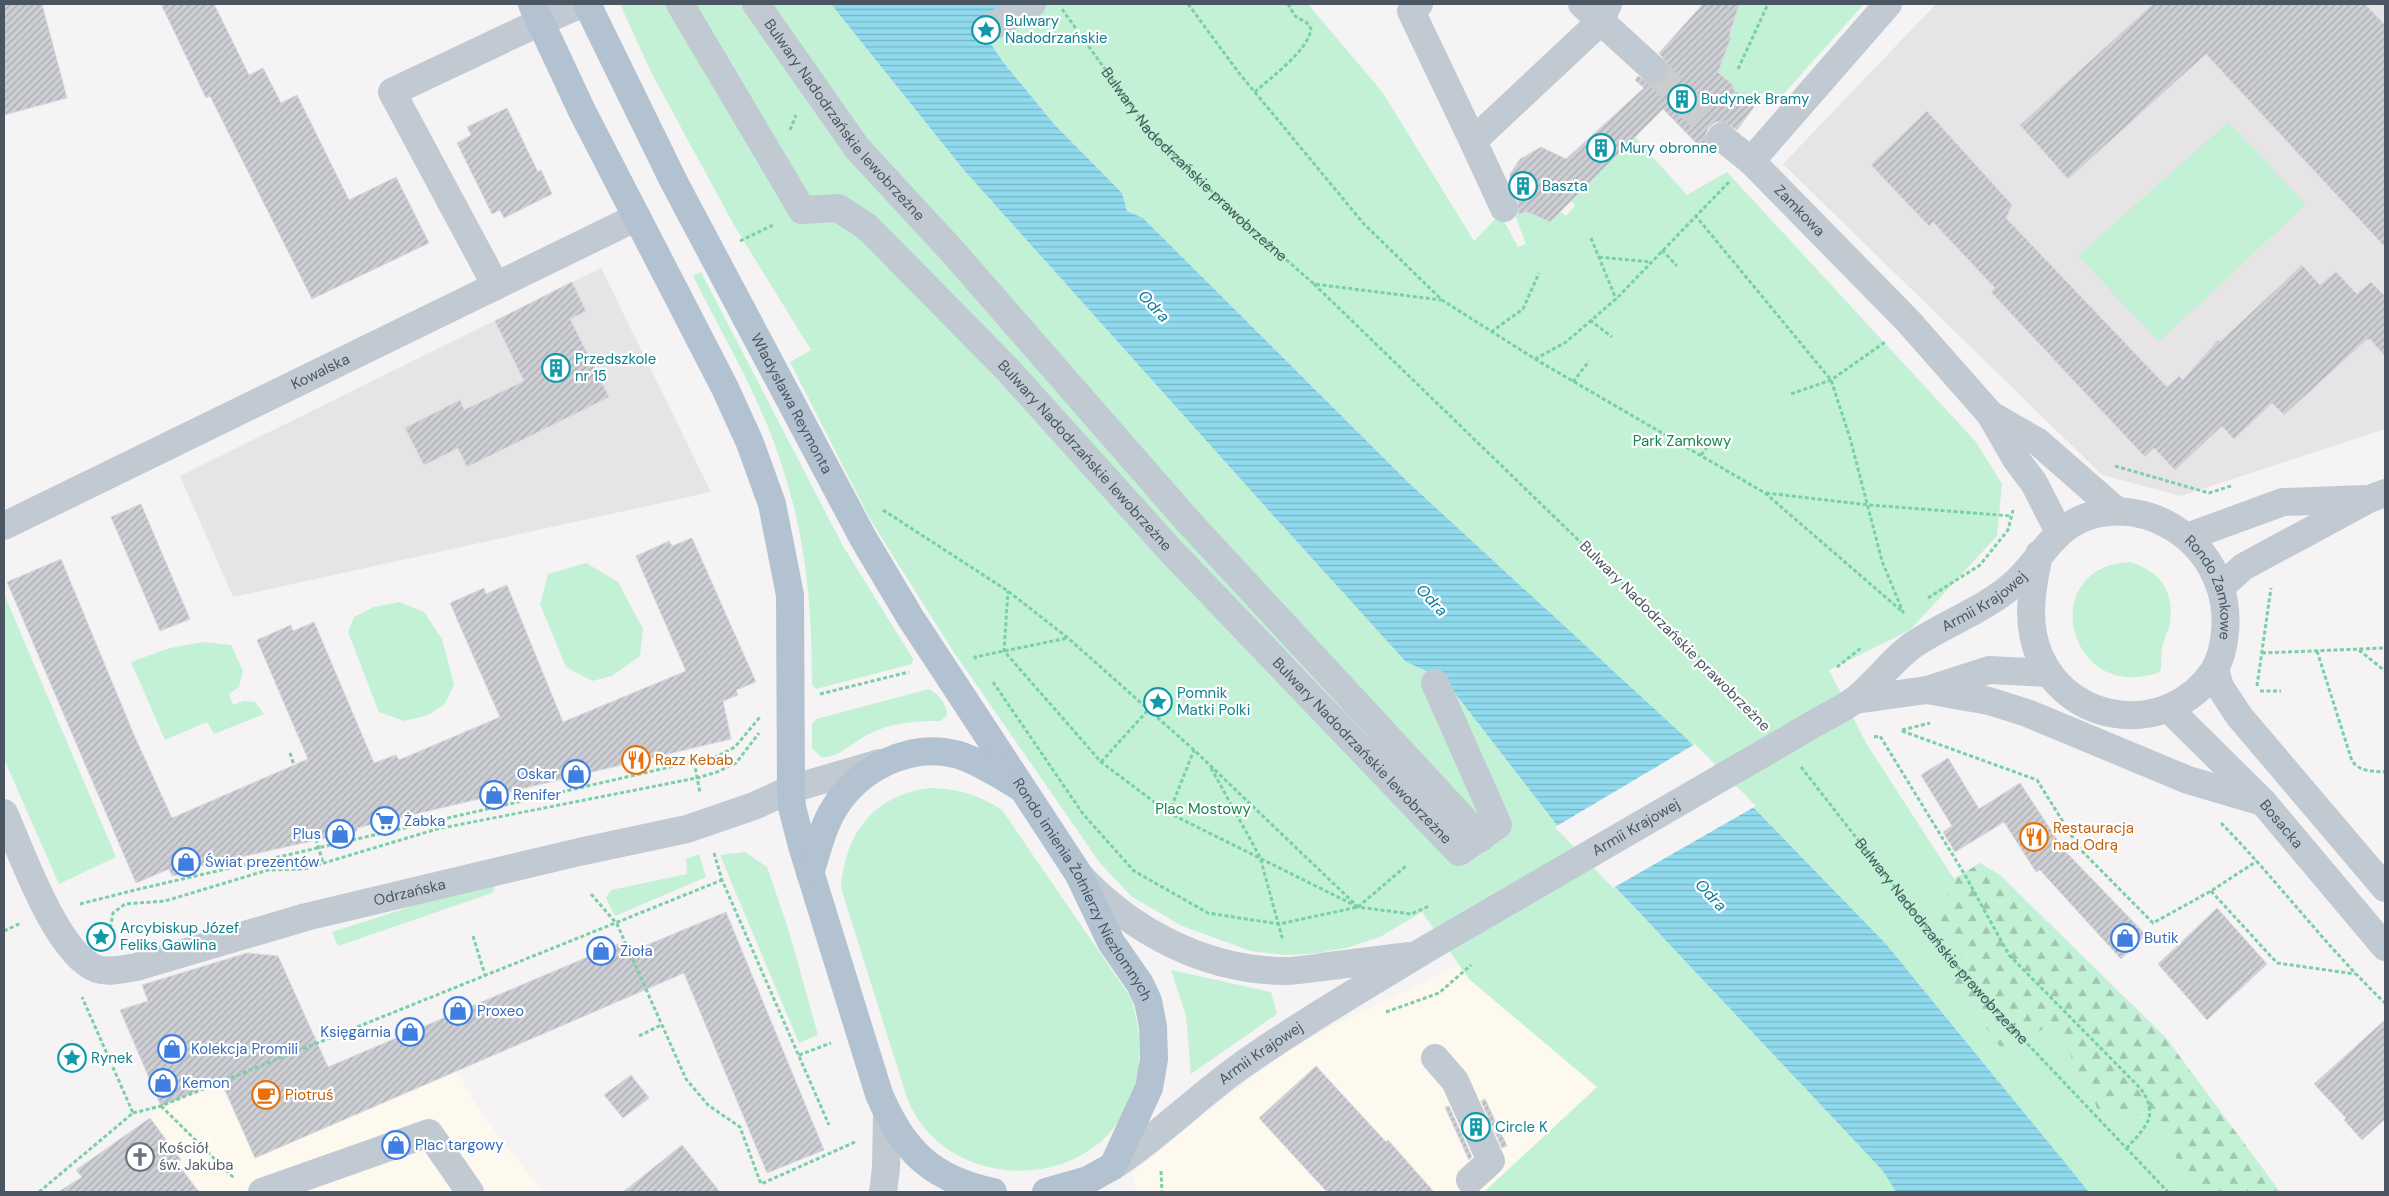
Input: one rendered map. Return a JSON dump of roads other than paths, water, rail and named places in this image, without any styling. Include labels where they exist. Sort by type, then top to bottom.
[{"type":"main road","name":"Władysława Reymonta","points":[[587,4],[674,182],[863,538],[910,617],[1023,788]]},
{"type":"main road","points":[[536,13],[582,111],[725,388],[750,443],[772,504],[790,595],[792,807],[810,873],[872,1076],[887,1112],[904,1141],[920,1158],[960,1189],[993,1192]]},
{"type":"main road","name":"Rondo imienia Żołnierzy Niezłomnych","points":[[810,873],[824,828],[832,811],[858,780],[884,762],[919,752],[957,755],[975,761],[1023,788],[1078,873],[1111,942],[1140,984],[1148,1001],[1153,1026],[1154,1059],[1149,1088],[1114,1166]]},
{"type":"main road","points":[[1046,1192],[1090,1186],[1114,1166]]},
{"type":"street","points":[[496,286],[392,92],[536,13],[582,4]]},
{"type":"street","name":"Bulwary Nadodrzańskie lewobrzeżne","points":[[680,4],[802,210],[838,208],[867,228],[1008,370],[1171,551],[1459,852],[1481,838],[1186,520],[953,252],[857,148],[756,4]]},
{"type":"street","points":[[986,30],[1032,4]]},
{"type":"street","points":[[1419,4],[1411,11],[1504,208]]},
{"type":"street","points":[[1750,161],[1888,4]]},
{"type":"street","points":[[1473,141],[1597,10],[1653,69]]},
{"type":"street","name":"Zamkowa","points":[[1721,137],[1750,161],[1908,321],[1990,414],[2016,459],[2034,483],[2059,532]]},
{"type":"street","name":"Kowalska","points":[[4,526],[637,217]]},
{"type":"street","name":"Zamkowa","points":[[1990,414],[2038,442],[2117,511]]},
{"type":"street","points":[[2187,537],[2282,502],[2377,496]]},
{"type":"street","points":[[2220,587],[2243,567],[2377,496]]},
{"type":"street","name":"Rondo Zamkowe","points":[[2117,511],[2134,512],[2155,517],[2187,537],[2201,552],[2220,587],[2224,604],[2224,636],[2215,669],[2196,692],[2183,703],[2169,709],[2143,715],[2120,715],[2099,711],[2079,701],[2062,688],[2049,673],[2038,654],[2031,613],[2033,582],[2039,554],[2059,532],[2077,520],[2095,514],[2117,511]]},
{"type":"street","name":"Armii Krajowej","points":[[1114,1166],[1163,1130],[1220,1081],[1264,1049],[1450,936],[1854,700],[1912,647],[1985,604],[2018,580],[2039,554]]},
{"type":"street","points":[[2215,669],[2220,687],[2239,716],[2385,888]]},
{"type":"street","name":"Armii Krajowej","points":[[1854,700],[1927,690],[1989,670],[2049,673]]},
{"type":"street","points":[[1435,683],[1498,825],[1481,838]]},
{"type":"street","points":[[1927,690],[1989,701],[2027,713],[2188,780],[2263,802]]},
{"type":"street","name":"Bosacka","points":[[2169,709],[2263,802],[2385,948]]},
{"type":"street","points":[[791,789],[884,762]]},
{"type":"street","name":"Odrzańska","points":[[4,813],[49,915],[75,955],[98,969],[108,970],[136,967],[306,917],[579,852],[687,829],[754,806],[791,789]]},
{"type":"street","name":"Armii Krajowej","points":[[1078,873],[1113,907],[1158,938],[1220,961],[1284,971],[1418,955]]},
{"type":"street","points":[[1435,1058],[1455,1081],[1491,1161],[1470,1180]]},
{"type":"street","points":[[883,1192],[886,1168],[887,1112]]},
{"type":"street","points":[[252,1189],[429,1133],[470,1192]]},
{"type":"water","name":"Odra","points":[[831,4],[1003,4],[1007,10],[987,38],[1003,62],[1054,124],[1122,193],[1127,211],[1143,218],[1410,484],[1684,736],[1886,944],[2089,1192],[1896,1192],[1883,1171],[1556,824],[1444,679],[1406,662],[1271,513],[963,169]]},
{"type":"tunnel","points":[[1653,69],[1721,137]]},
{"type":"place","name":"Bulwary Nadodrzańskie","points":[[986,30]]},
{"type":"place","name":"Budynek Bramy","points":[[1682,99]]},
{"type":"place","name":"Mury obronne","points":[[1601,148]]},
{"type":"place","name":"Baszta","points":[[1523,186]]},
{"type":"place","name":"Przedszkole nr 15","points":[[556,368]]},
{"type":"place","name":"Pomnik Matki Polki","points":[[1158,702]]},
{"type":"place","name":"Razz Kebab","points":[[636,760]]},
{"type":"place","name":"Oskar","points":[[576,774]]},
{"type":"place","name":"Renifer","points":[[494,795]]},
{"type":"place","name":"Żabka","points":[[385,821]]},
{"type":"place","name":"Plus","points":[[340,834]]},
{"type":"place","name":"Restauracja nad Odrą","points":[[2034,837]]},
{"type":"place","name":"Świat prezentów","points":[[186,862]]},
{"type":"place","name":"Arcybiskup Józef Feliks Gawlina","points":[[101,937]]},
{"type":"place","name":"Butik","points":[[2125,938]]},
{"type":"place","name":"Zioła","points":[[601,951]]},
{"type":"place","name":"Proxeo","points":[[458,1011]]},
{"type":"place","name":"Księgarnia","points":[[410,1032]]},
{"type":"place","name":"Kolekcja Promili","points":[[172,1049]]},
{"type":"place","name":"Rynek","points":[[72,1058]]},
{"type":"place","name":"Kemon","points":[[163,1083]]},
{"type":"place","name":"Piotruś","points":[[266,1095]]},
{"type":"place","name":"Circle K","points":[[1476,1127]]},
{"type":"place","name":"Plac targowy","points":[[396,1145]]},
{"type":"place","name":"Kościół św. Jakuba","points":[[140,1157]]},
{"type":"park label","name":"Park Zamkowy","points":[[1682,441]]},
{"type":"park label","name":"Plac Mostowy","points":[[1203,809]]}]
